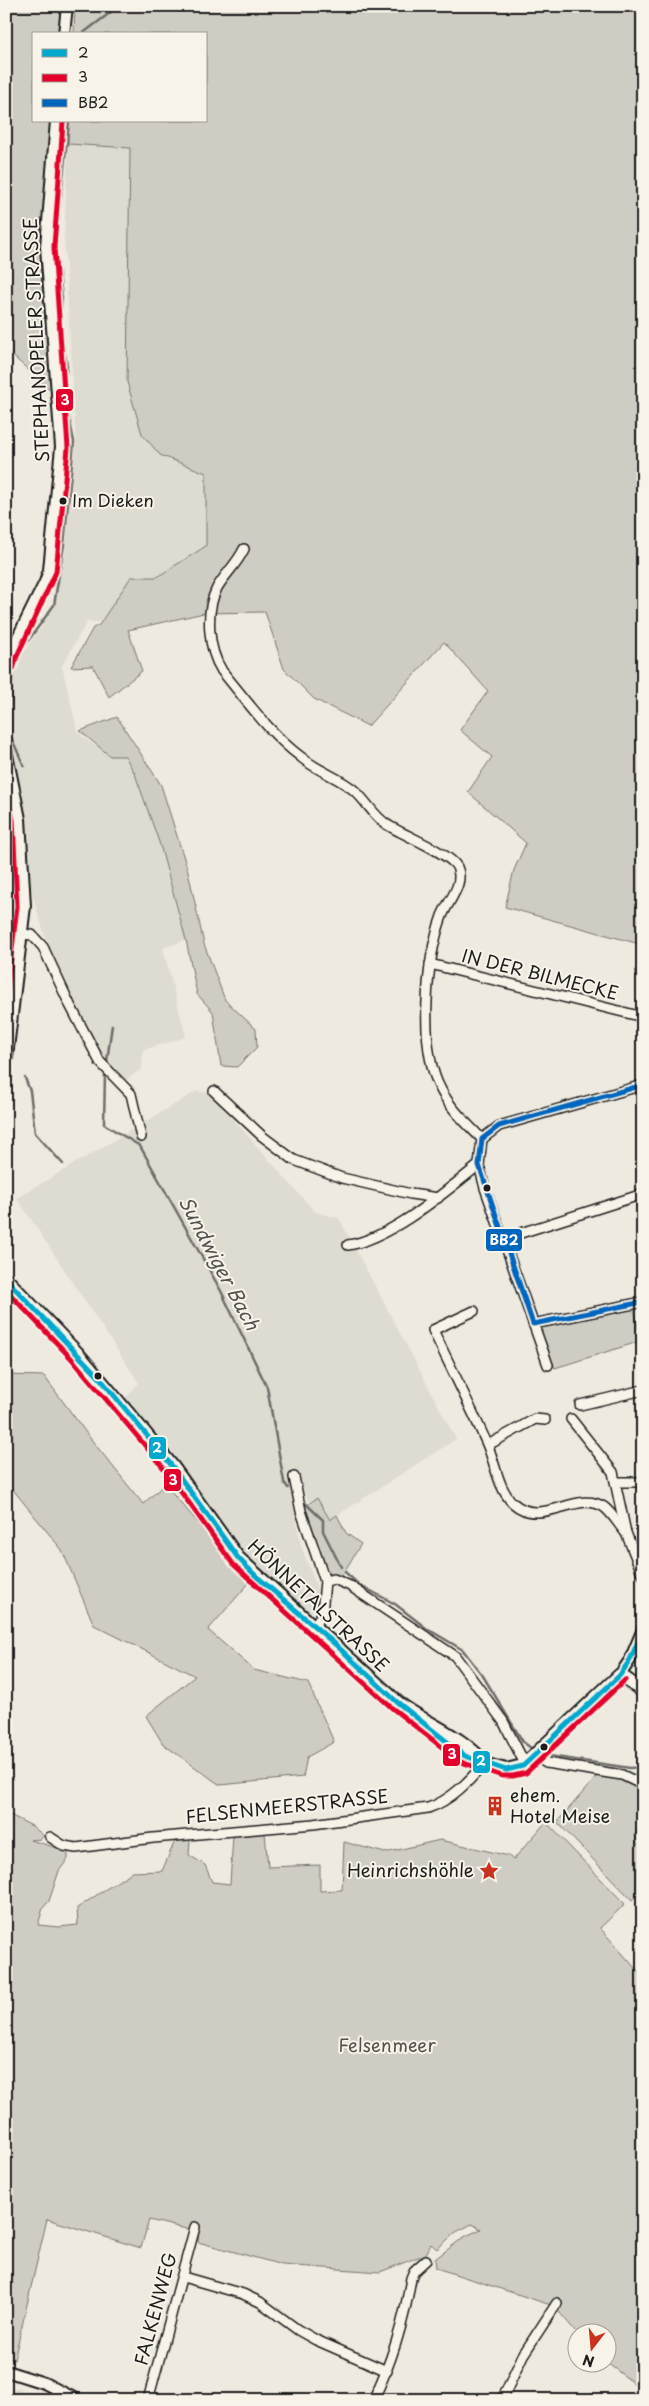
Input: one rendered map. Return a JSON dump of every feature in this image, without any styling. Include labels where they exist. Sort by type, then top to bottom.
[{"type":"main road","name":"HÖNNETALSTRASSE","points":[[6,1279],[77,1353],[143,1431],[172,1466],[238,1558],[397,1702],[465,1756],[475,1762],[506,1770],[530,1760]]},
{"type":"main road","points":[[530,1760],[620,1675],[643,1691]]},
{"type":"street","points":[[64,32],[67,6]]},
{"type":"street","name":"STEPHANOPELER STRASSE","points":[[6,667],[10,641],[49,570],[62,447],[46,263],[46,221],[56,122]]},
{"type":"street","points":[[244,549],[239,562],[218,588],[210,609],[209,620],[214,659],[222,671],[285,744],[301,758],[355,791],[385,823],[436,851],[456,866],[458,880],[440,922],[430,964],[427,1008],[430,1063],[441,1090],[482,1139]]},
{"type":"street","points":[[6,750],[20,819],[25,898],[6,1065]]},
{"type":"street","points":[[22,934],[32,935],[43,947],[70,1005],[100,1062],[131,1094],[141,1137]]},
{"type":"street","name":"IN DER BILMECKE","points":[[430,964],[643,1018]]},
{"type":"street","points":[[548,1364],[502,1238],[479,1165],[482,1139],[499,1126],[643,1085]]},
{"type":"street","points":[[214,1091],[262,1136],[294,1160],[342,1178],[411,1194],[438,1198]]},
{"type":"street","points":[[348,1245],[362,1243],[392,1228],[438,1198],[479,1165]]},
{"type":"street","points":[[502,1238],[643,1194]]},
{"type":"street","points":[[533,1324],[643,1302]]},
{"type":"street","points":[[474,1310],[433,1330],[488,1445],[504,1490],[513,1503],[525,1509],[551,1512],[590,1501],[605,1508],[626,1533]]},
{"type":"street","points":[[580,1405],[643,1390]]},
{"type":"street","points":[[488,1445],[534,1419],[545,1420]]},
{"type":"street","points":[[571,1419],[613,1472],[626,1533],[643,1575]]},
{"type":"street","points":[[294,1477],[301,1511],[325,1581],[322,1614],[314,1626]]},
{"type":"street","points":[[616,1482],[643,1482]]},
{"type":"street","points":[[325,1581],[334,1580],[350,1586],[455,1656],[530,1760],[622,1775],[643,1785]]},
{"type":"street","points":[[620,1675],[630,1660],[643,1628]]},
{"type":"street","name":"FELSENMEERSTRASSE","points":[[50,1837],[64,1846],[76,1848],[162,1837],[298,1825],[428,1808],[445,1800],[476,1773],[484,1763]]},
{"type":"street","name":"FALKENWEG","points":[[148,2400],[196,2227]]},
{"type":"street","points":[[373,2400],[387,2371],[402,2326],[411,2278],[414,2271],[426,2260]]},
{"type":"street","points":[[182,2276],[243,2294],[260,2302],[298,2330],[316,2340],[387,2371]]},
{"type":"street","points":[[502,2400],[523,2355],[557,2303]]},
{"type":"street","points":[[6,2371],[44,2384],[78,2400]]},
{"type":"shaded area","points":[[68,144],[130,148],[127,382],[142,434],[160,455],[206,473],[206,546],[157,577],[131,577],[101,622],[87,622],[62,666],[78,733],[110,756],[125,756],[135,774],[160,845],[186,940],[163,948],[186,1037],[143,1050],[142,1069],[126,1080],[101,1056],[48,947],[29,883],[6,878],[6,754],[13,753],[11,694],[15,669],[53,609],[65,555],[76,443],[64,238]]},
{"type":"shaded area","points":[[197,1091],[210,1093],[315,1212],[339,1218],[456,1439],[330,1520],[317,1498],[309,1502],[296,1477],[289,1479],[301,1546],[323,1604],[310,1613],[244,1559],[123,1401],[139,1383],[17,1198]]},
{"type":"shaded area","points":[[6,2386],[46,2396],[53,2400],[6,2400]]},
{"type":"green space","points":[[6,6],[64,6],[60,32],[32,32],[32,122],[51,122],[40,265],[52,391],[6,350]]},
{"type":"green space","points":[[75,6],[643,6],[643,945],[505,907],[514,870],[526,843],[468,792],[492,757],[460,730],[488,691],[444,642],[368,726],[314,699],[284,669],[265,612],[204,613],[128,630],[142,671],[109,697],[93,666],[71,667],[93,628],[99,625],[131,577],[157,577],[206,546],[206,473],[160,455],[142,434],[127,382],[130,148],[68,144],[69,122],[208,122],[208,32],[74,32]]},
{"type":"green space","points":[[117,717],[161,785],[188,871],[204,944],[225,1000],[256,1029],[257,1047],[237,1067],[221,1066],[213,1012],[197,994],[186,940],[160,845],[135,774],[125,756],[110,756],[80,731]]},
{"type":"green space","points":[[6,878],[16,880],[14,929],[6,929]]},
{"type":"green space","points":[[634,1309],[641,1341],[555,1368],[538,1327]]},
{"type":"green space","points":[[6,1375],[44,1376],[90,1438],[143,1504],[165,1484],[249,1583],[208,1630],[254,1670],[308,1683],[334,1742],[307,1757],[303,1777],[220,1785],[163,1744],[146,1716],[195,1676],[94,1625],[62,1550],[6,1481]]},
{"type":"green space","points":[[317,1498],[330,1520],[337,1515],[346,1533],[361,1544],[341,1577],[327,1573],[304,1507]]},
{"type":"green space","points":[[598,1775],[621,1779],[643,1790],[643,1814],[639,1820],[642,1823],[635,1834],[637,1843],[643,1849],[643,1889],[632,1900],[557,1822]]},
{"type":"green space","name":"Felsenmeer","points":[[6,1813],[32,1826],[44,1836],[41,1839],[30,1840],[68,1851],[68,1859],[59,1871],[49,1901],[43,1908],[38,1925],[59,1927],[78,1925],[77,1908],[132,1872],[162,1871],[175,1841],[190,1839],[189,1855],[205,1865],[212,1882],[230,1884],[233,1835],[265,1833],[268,1867],[320,1865],[320,1891],[342,1890],[344,1842],[385,1853],[440,1840],[509,1856],[513,1860],[546,1822],[625,1904],[600,1928],[643,1977],[643,2390],[616,2370],[616,2324],[569,2324],[554,2306],[436,2268],[435,2259],[464,2237],[481,2229],[472,2224],[456,2232],[437,2249],[431,2244],[426,2254],[380,2272],[282,2265],[198,2242],[199,2232],[149,2220],[141,2248],[47,2219],[14,2360],[6,2357]]},
{"type":"waterway","name":"Sundwiger Bach","points":[[85,32],[119,6]]},
{"type":"waterway","name":"Sundwiger Bach","points":[[24,766],[11,737],[10,709],[13,667],[18,655],[54,605],[64,545],[74,442],[64,391],[67,366],[60,326],[62,298],[56,244],[69,122]]},
{"type":"waterway","name":"Sundwiger Bach","points":[[107,1061],[112,1025]]},
{"type":"waterway","name":"Sundwiger Bach","points":[[105,1072],[104,1124],[140,1146],[221,1291],[267,1387],[284,1482],[288,1488]]},
{"type":"waterway","name":"Sundwiger Bach","points":[[25,1078],[30,1091],[35,1133],[63,1164]]},
{"type":"waterway","name":"Sundwiger Bach","points":[[302,1500],[323,1520],[323,1531],[341,1567]]},
{"type":"waterway","name":"Sundwiger Bach","points":[[345,1572],[358,1584],[395,1604],[426,1628],[463,1650],[483,1676],[523,1742],[531,1748]]},
{"type":"waterway","name":"Sundwiger Bach","points":[[549,1756],[630,1768],[643,1767]]},
{"type":"transit line","name":"3","points":[[13,669],[17,656],[56,572],[68,448],[54,247],[63,122]]},
{"type":"transit line","name":"3","points":[[6,789],[13,820],[17,906],[6,1000]]},
{"type":"transit line","name":"BB2","points":[[643,1085],[499,1126],[482,1139],[479,1165],[533,1324],[643,1302]]},
{"type":"transit line","name":"2","points":[[6,1279],[99,1377],[172,1466],[238,1558],[397,1702],[465,1756],[506,1770],[523,1766],[620,1675],[630,1660],[643,1630]]},
{"type":"transit line","name":"3","points":[[6,1290],[71,1358],[166,1471],[233,1564],[392,1708],[461,1762],[502,1776],[526,1773],[625,1680]]},
{"type":"place","name":"Im Dieken","points":[[63,501]]},
{"type":"place","name":"ehem. Hotel Meise","points":[[495,1806]]},
{"type":"place","name":"Heinrichshöhle","points":[[489,1871]]}]
